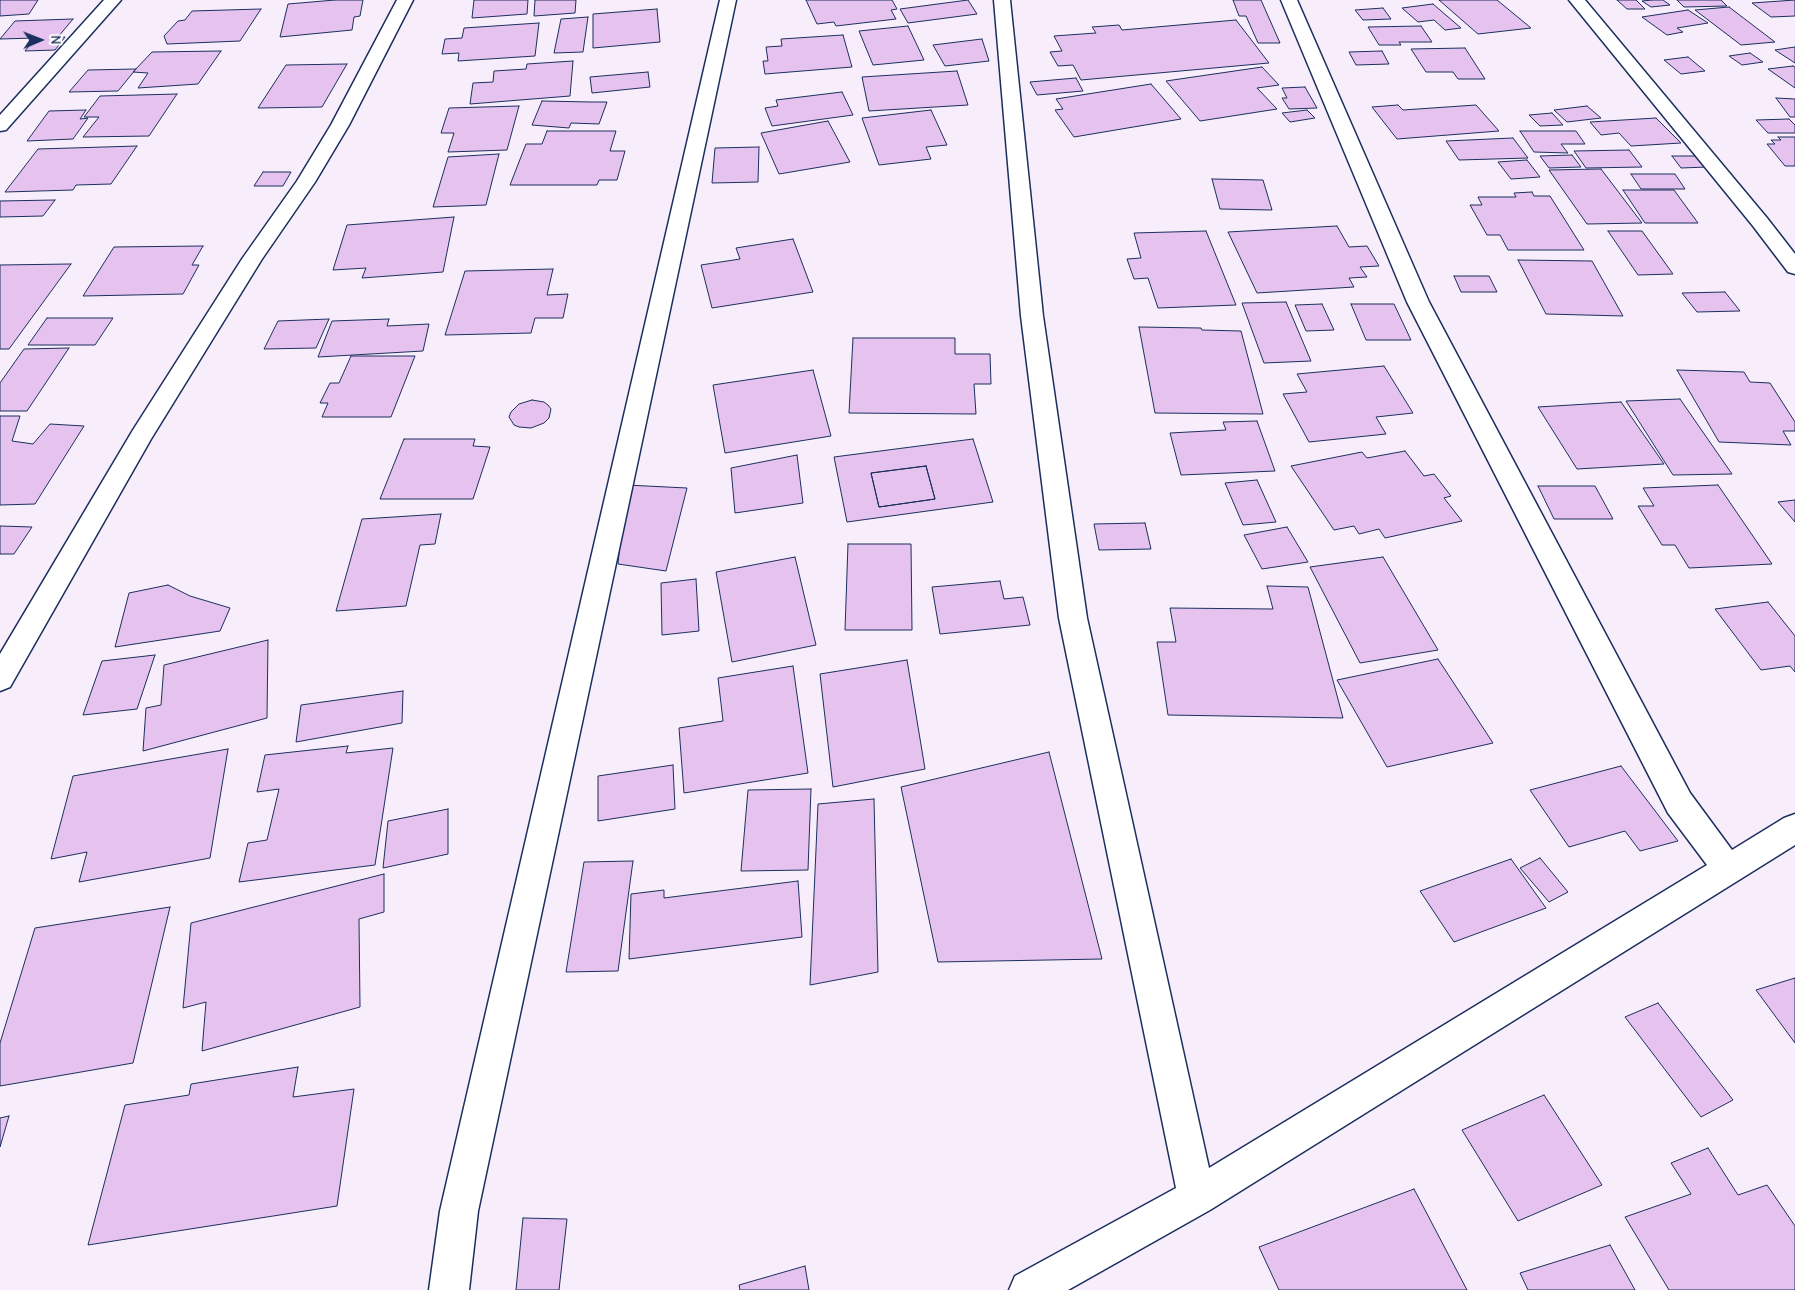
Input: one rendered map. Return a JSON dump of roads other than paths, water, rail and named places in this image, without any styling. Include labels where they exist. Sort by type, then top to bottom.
[{"type":"street","points":[[0,126],[113,0]]},
{"type":"street","points":[[0,679],[141,436],[252,259],[306,182],[340,125],[404,0]]},
{"type":"street","points":[[449,1290],[458,1211],[728,0]]},
{"type":"street","points":[[1002,0],[1032,316],[1073,618],[1197,1197]]},
{"type":"street","points":[[1289,0],[1418,302],[1679,803],[1728,869]]},
{"type":"street","points":[[1577,0],[1760,222],[1795,268]]},
{"type":"street","points":[[1029,1290],[1197,1197],[1795,828]]}]
